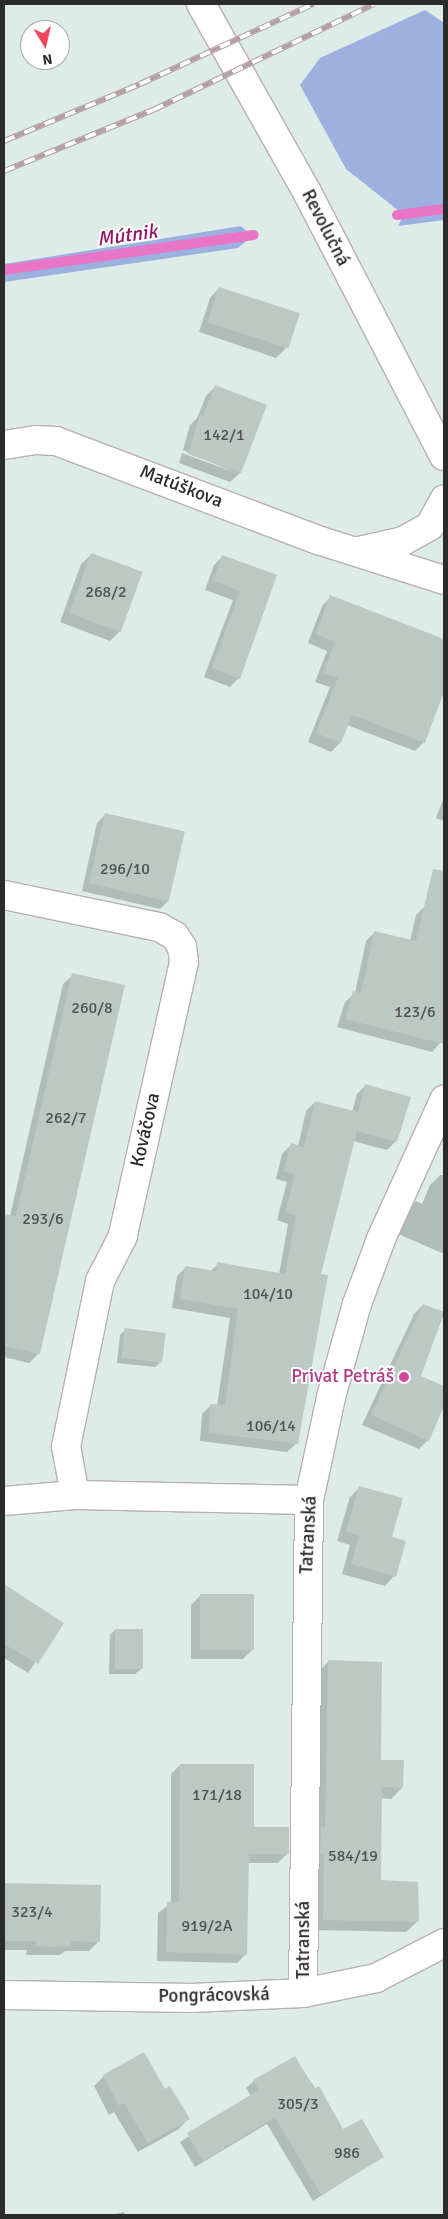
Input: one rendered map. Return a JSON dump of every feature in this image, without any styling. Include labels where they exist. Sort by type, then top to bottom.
[{"type":"street","name":"Revolučná","points":[[201,4],[308,194],[444,456]]},
{"type":"street","name":"Matúškova","points":[[4,445],[36,440],[56,441],[354,551],[444,580]]},
{"type":"street","points":[[354,551],[403,541],[430,526],[444,500]]},
{"type":"street","name":"Kováčova","points":[[4,895],[159,927],[175,936],[182,947],[184,962],[123,1236],[100,1281],[66,1446],[74,1495]]},
{"type":"street","name":"Tatranská","points":[[304,1993],[309,1500],[331,1397],[357,1304],[381,1239],[444,1100]]},
{"type":"street","points":[[4,1501],[74,1495],[309,1500]]},
{"type":"street","name":"Pongrácovská","points":[[4,1995],[192,1998],[304,1993],[382,1976],[444,1943]]},
{"type":"shaded area","points":[[425,10],[444,23],[444,220],[398,226],[404,215],[346,169],[300,85],[320,58]]},
{"type":"shaded area","points":[[241,226],[252,236],[238,248],[4,282],[4,264]]},
{"type":"building","points":[[219,287],[300,313],[288,348],[208,322]]},
{"type":"building","points":[[215,385],[267,405],[241,473],[188,454],[200,414],[203,416]]},
{"type":"building","points":[[91,553],[143,572],[121,632],[69,613]]},
{"type":"building","points":[[222,555],[277,575],[240,679],[212,668],[240,591],[213,581]]},
{"type":"building","points":[[330,595],[444,639],[444,691],[425,743],[352,715],[341,743],[316,733],[338,678],[323,673],[335,642],[316,634]]},
{"type":"building","points":[[105,813],[185,831],[169,902],[89,883]]},
{"type":"building","points":[[433,869],[444,871],[444,1044],[345,1019],[353,991],[361,993],[374,931],[416,941]]},
{"type":"building","points":[[72,973],[125,985],[40,1354],[4,1346],[4,1214],[16,1216]]},
{"type":"building","points":[[365,1084],[411,1097],[397,1142],[357,1131],[321,1274],[328,1275],[298,1444],[208,1433],[211,1404],[225,1405],[238,1309],[180,1299],[185,1266],[216,1271],[217,1262],[285,1274],[296,1215],[285,1212],[295,1174],[284,1171],[291,1143],[304,1147],[315,1101],[358,1112]]},
{"type":"building","points":[[423,1304],[444,1312],[421,1376],[444,1386],[444,1406],[429,1441],[371,1415]]},
{"type":"building","points":[[125,1328],[166,1333],[162,1363],[121,1358]]},
{"type":"building","points":[[359,1486],[403,1498],[392,1537],[406,1541],[396,1577],[351,1564],[359,1536],[346,1531]]},
{"type":"building","points":[[4,1584],[64,1623],[38,1664],[4,1644]]},
{"type":"building","points":[[200,1594],[254,1594],[254,1650],[200,1650]]},
{"type":"building","points":[[115,1629],[143,1629],[143,1669],[115,1669]]},
{"type":"building","points":[[328,1660],[382,1662],[381,1760],[404,1760],[403,1788],[382,1787],[381,1880],[418,1882],[419,1922],[323,1920],[324,1854],[320,1854],[321,1827],[325,1827]]},
{"type":"building","points":[[180,1764],[254,1764],[254,1827],[289,1827],[289,1854],[249,1854],[247,1955],[166,1952],[167,1902],[179,1902]]},
{"type":"building","points":[[4,1883],[101,1885],[100,1942],[71,1941],[71,1946],[54,1947],[35,1946],[36,1941],[4,1941]]},
{"type":"building","points":[[144,2052],[165,2089],[170,2086],[190,2119],[148,2143],[124,2103],[119,2106],[103,2075]]},
{"type":"building","points":[[295,2056],[314,2089],[319,2086],[343,2129],[362,2119],[384,2157],[321,2195],[275,2117],[203,2161],[187,2133],[259,2090],[253,2080]]},
{"type":"waterway","name":"Mútnik","points":[[397,215],[444,209]]},
{"type":"waterway","name":"Mútnik","points":[[4,270],[254,235]]},
{"type":"railway","points":[[4,141],[140,84],[313,4]]},
{"type":"railway","points":[[4,171],[153,110],[374,4]]},
{"type":"place","name":"Privat Petráš","points":[[404,1377]]}]
